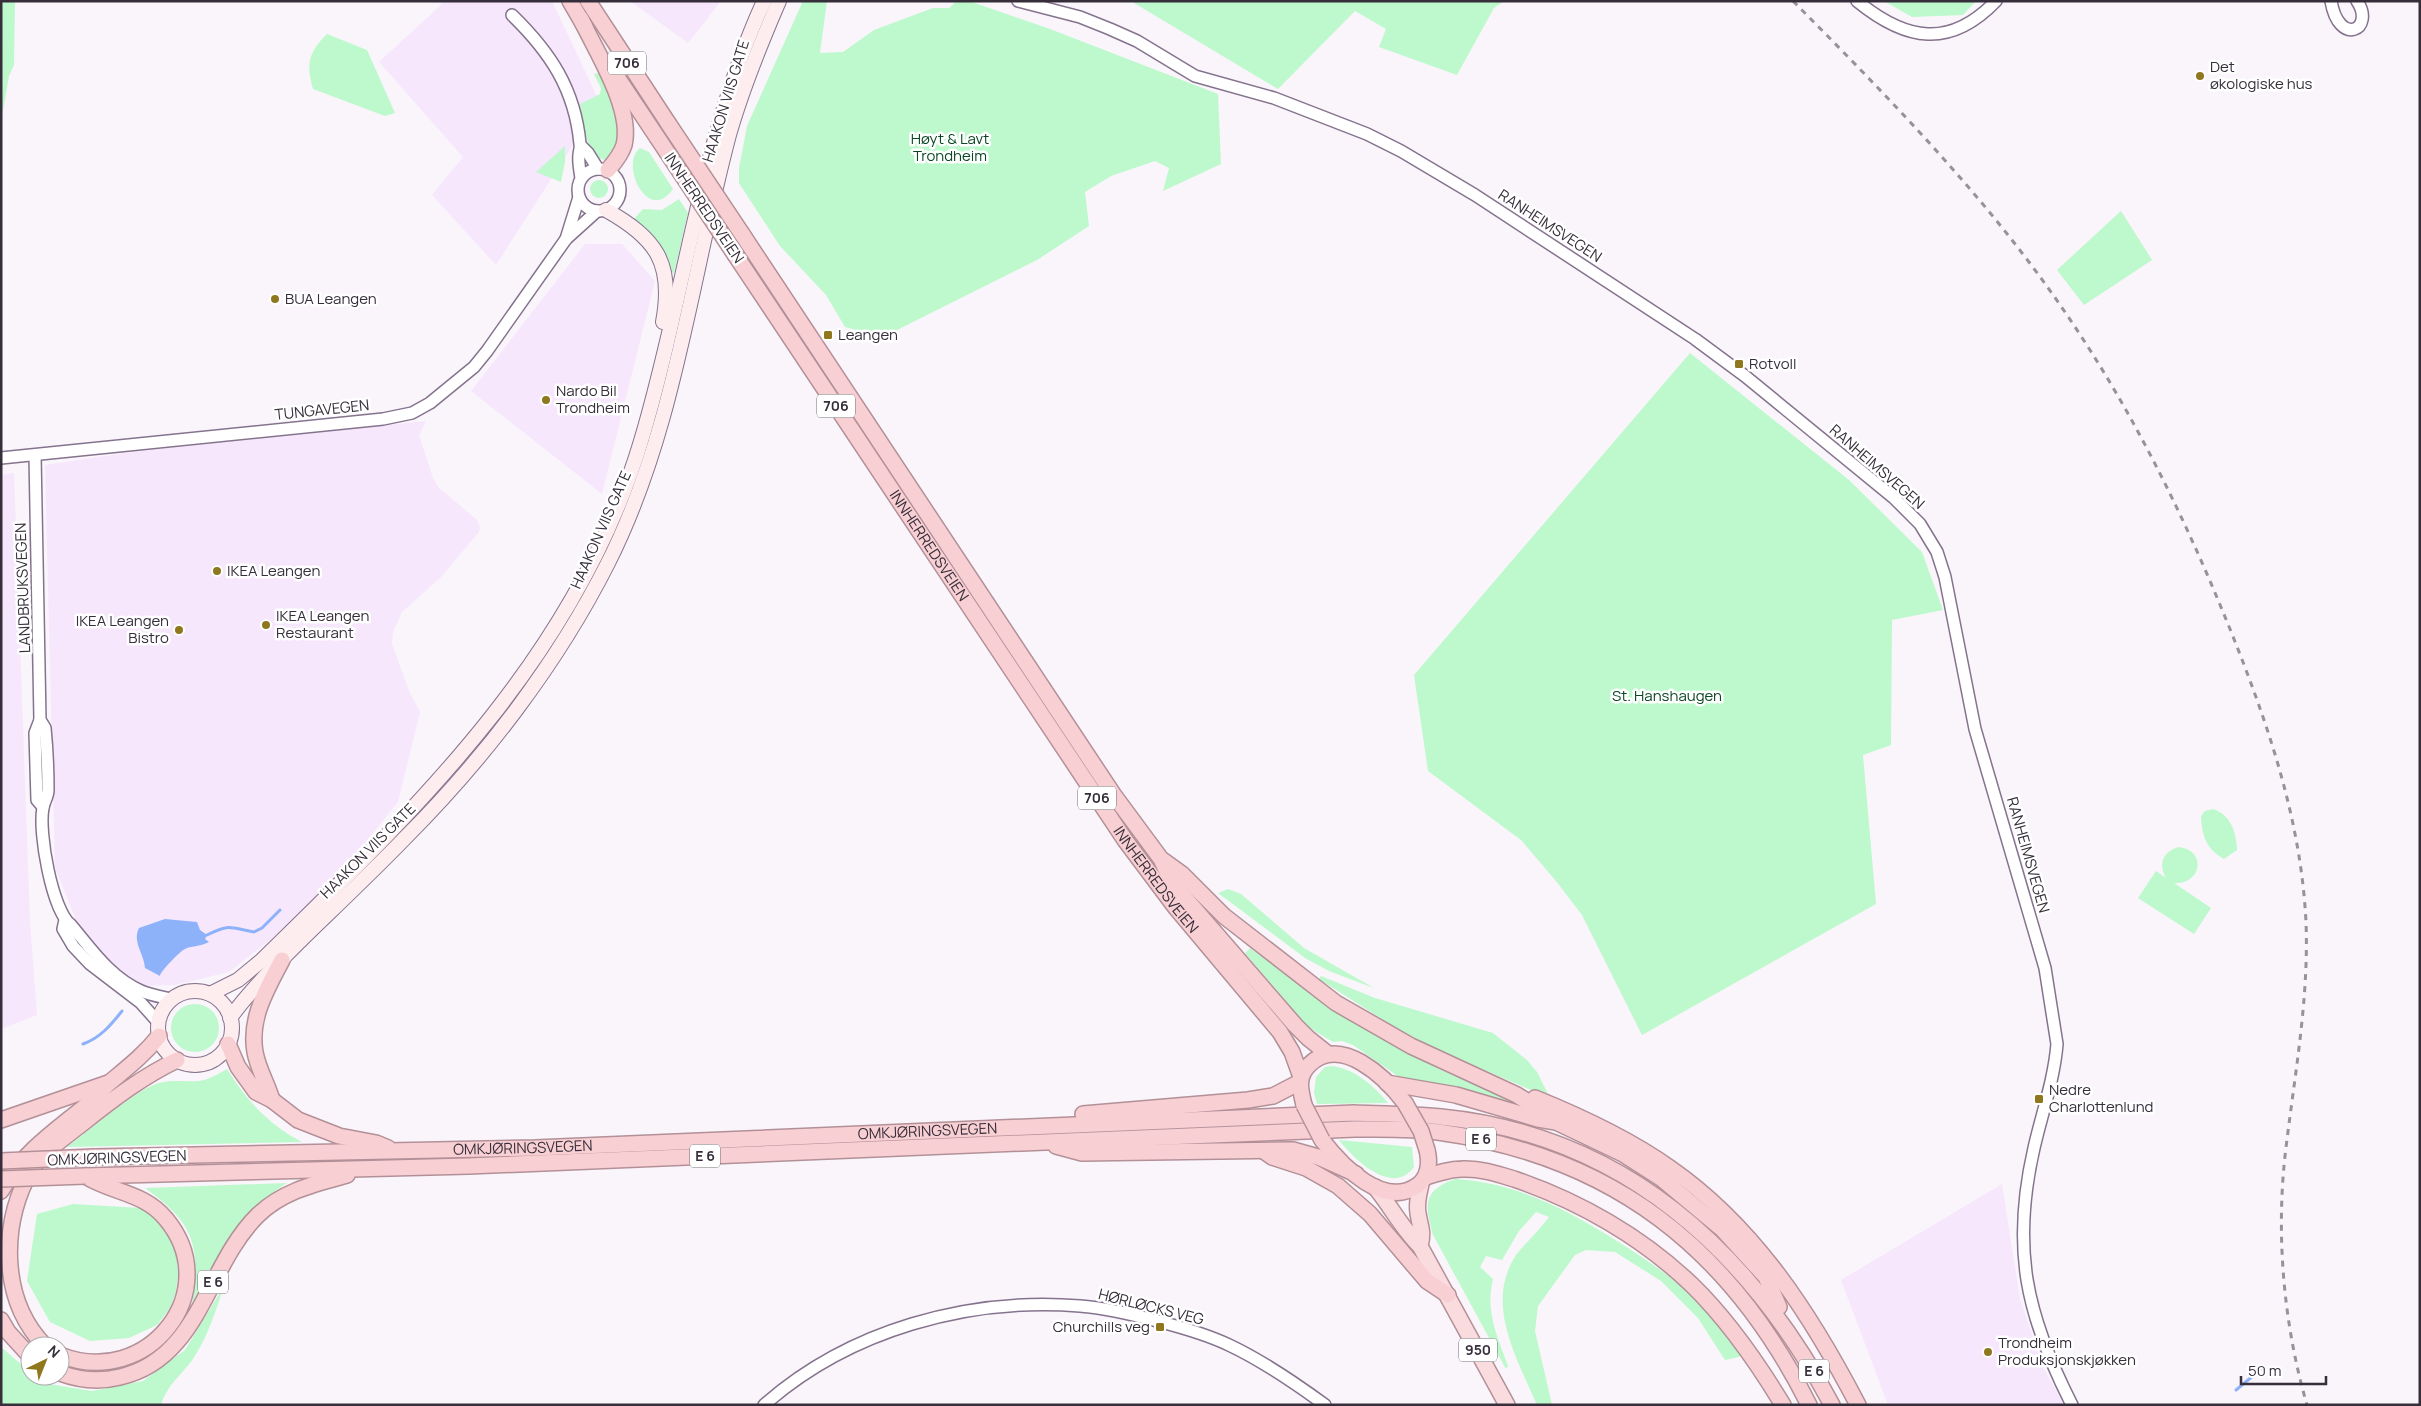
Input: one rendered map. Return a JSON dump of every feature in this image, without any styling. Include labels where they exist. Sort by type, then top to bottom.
[{"type":"highway","name":"INNHERREDSVEIEN","points":[[570,1],[657,137],[1125,840],[1181,914],[1280,1032],[1292,1052],[1300,1079]]},
{"type":"highway","name":"INNHERREDSVEIEN","points":[[588,1],[1113,794],[1161,859],[1172,883],[1301,1031],[1328,1054]]},
{"type":"highway","name":"706","points":[[581,20],[624,116],[624,145],[602,170]]},
{"type":"highway","name":"E 6","points":[[1161,859],[1182,874],[1224,916],[1336,1003],[1411,1046],[1517,1095],[1543,1110],[1556,1122]]},
{"type":"highway","points":[[272,1100],[257,1059],[253,1037],[258,1008],[282,960]]},
{"type":"highway","points":[[1,1190],[15,1168],[37,1144],[140,1059],[159,1029]]},
{"type":"highway","name":"E 6","points":[[228,1044],[238,1067],[256,1092],[272,1100],[298,1120],[339,1136],[376,1143],[397,1152]]},
{"type":"highway","name":"706","points":[[1300,1079],[1304,1105],[1322,1140],[1334,1155],[1356,1174],[1375,1187],[1394,1193],[1405,1192],[1423,1180],[1429,1162],[1427,1150],[1421,1131],[1405,1103],[1387,1083],[1356,1060],[1340,1054],[1328,1054]]},
{"type":"highway","points":[[1300,1079],[1313,1061],[1328,1054]]},
{"type":"highway","points":[[35,1336],[22,1323],[13,1308],[3,1274],[3,1238],[16,1192],[31,1169],[54,1146],[135,1083],[177,1060]]},
{"type":"highway","name":"E 6","points":[[1043,1125],[1083,1114],[1264,1098],[1282,1092],[1300,1079]]},
{"type":"highway","name":"E 6","points":[[1387,1083],[1456,1096],[1538,1119],[1556,1122],[1605,1144],[1647,1169],[1722,1229],[1766,1278],[1793,1338]]},
{"type":"highway","points":[[1,1120],[108,1084]]},
{"type":"highway","name":"E 6","points":[[1517,1095],[1536,1098],[1612,1132],[1671,1168],[1704,1195],[1762,1254],[1789,1289],[1827,1348],[1858,1405]]},
{"type":"highway","name":"E 6","points":[[1043,1125],[1389,1114],[1442,1117],[1515,1131],[1547,1140],[1615,1171],[1652,1193],[1710,1239],[1741,1270],[1769,1303],[1793,1338],[1832,1405]]},
{"type":"highway","name":"OMKJØRINGSVEGEN","points":[[1,1161],[94,1157],[397,1152],[545,1147],[1043,1125]]},
{"type":"highway","name":"E 6","points":[[1043,1142],[1285,1131],[1398,1129],[1436,1131],[1474,1137],[1540,1156],[1605,1184],[1674,1229],[1698,1250],[1729,1281],[1756,1314],[1775,1342],[1809,1405]]},
{"type":"highway","name":"E 6","points":[[1043,1142],[1082,1153],[1293,1150],[1306,1153],[1356,1174]]},
{"type":"highway","name":"OMKJØRINGSVEGEN","points":[[1,1179],[367,1169],[1043,1142]]},
{"type":"highway","name":"E 6","points":[[1262,1150],[1272,1157],[1306,1168],[1338,1186],[1370,1214],[1427,1281],[1448,1296]]},
{"type":"highway","name":"E 6","points":[[1423,1180],[1450,1170],[1464,1168],[1506,1177],[1561,1197],[1615,1227],[1665,1262],[1711,1305],[1749,1352],[1783,1405]]},
{"type":"highway","name":"E 6","points":[[70,1375],[90,1380],[109,1380],[130,1375],[159,1361],[182,1338],[228,1256],[247,1227],[267,1207],[308,1185],[367,1169]]},
{"type":"highway","name":"E 6","points":[[70,1357],[92,1363],[107,1363],[139,1353],[149,1347],[170,1326],[176,1316],[184,1291],[185,1259],[176,1231],[166,1218],[139,1197],[101,1186],[86,1176]]},
{"type":"highway","points":[[1,1320],[8,1332],[20,1345]]},
{"type":"main road","name":"HAAKON VIIS GATE","points":[[210,994],[238,980],[260,961],[396,827],[472,742],[525,672],[577,592],[616,511],[641,441],[663,359],[717,129],[734,71],[764,1]]},
{"type":"main road","name":"HAAKON VIIS GATE","points":[[230,1018],[250,992],[406,837],[482,751],[548,664],[589,599],[629,516],[653,447],[668,396],[729,135],[747,78],[779,1]]},
{"type":"main road","points":[[602,211],[640,232],[654,249],[662,264],[666,292],[660,338],[663,359]]},
{"type":"main road","points":[[186,992],[210,994],[226,1008],[230,1018],[232,1027],[228,1044],[221,1054],[211,1061],[194,1064],[177,1060],[162,1046],[159,1029],[165,1006],[171,1000],[186,992]]},
{"type":"main road","name":"950","points":[[1420,1246],[1423,1234],[1417,1212],[1417,1200],[1423,1180]]},
{"type":"main road","name":"950","points":[[1375,1187],[1412,1238],[1420,1246],[1507,1405]]},
{"type":"street","name":"RANHEIMSVEGEN","points":[[1018,1],[1080,17],[1137,41],[1195,76],[1274,98],[1367,134],[1402,151],[1475,195],[1695,339],[1745,376],[1887,492],[1920,524],[1937,552],[1946,578],[1975,729],[2045,968],[2057,1044],[2056,1056],[2054,1071],[2034,1149],[2023,1210],[2022,1241],[2026,1284],[2040,1336],[2052,1366],[2072,1405]]},
{"type":"street","points":[[1857,1],[1886,23],[1917,34],[1933,35],[1947,33],[1967,26],[1979,18],[1996,1]]},
{"type":"street","points":[[2331,1],[2337,22],[2346,29],[2352,30],[2357,28],[2363,20],[2363,11],[2358,1]]},
{"type":"street","points":[[512,15],[543,46],[558,71],[571,101],[581,146],[579,156],[581,178]]},
{"type":"street","points":[[581,146],[602,170],[616,177],[620,188],[615,204],[602,211],[584,206],[579,197],[577,187],[581,178],[588,171],[602,170]]},
{"type":"street","name":"TUNGAVEGEN","points":[[566,239],[579,197]]},
{"type":"street","name":"TUNGAVEGEN","points":[[1,458],[383,419],[412,413],[441,396],[481,360],[566,239],[602,211]]},
{"type":"street","name":"LANDBRUKSVEGEN","points":[[35,455],[40,720],[45,728],[48,788],[47,800],[43,807],[46,860],[55,895],[65,920],[74,928],[95,956],[116,976],[142,991],[171,1000]]},
{"type":"street","name":"LANDBRUKSVEGEN","points":[[65,920],[63,930],[80,954],[141,1003],[159,1029]]},
{"type":"street","name":"HØRLØCKS VEG","points":[[764,1405],[786,1387],[820,1364],[886,1333],[956,1313],[986,1308],[1037,1304],[1104,1309],[1172,1325],[1212,1338],[1274,1370],[1325,1405]]},
{"type":"shaded area","points":[[437,1],[552,1],[600,103],[496,265],[432,195],[463,157],[379,62],[442,4]]},
{"type":"shaded area","points":[[630,1],[721,1],[688,43]]},
{"type":"shaded area","points":[[585,244],[622,244],[655,281],[602,494],[471,391]]},
{"type":"shaded area","points":[[426,421],[419,435],[433,478],[439,488],[477,520],[480,527],[479,532],[440,578],[402,612],[393,632],[392,644],[409,691],[420,712],[398,802],[317,903],[229,972],[175,985],[138,986],[93,950],[79,928],[55,867],[45,465],[132,452]]},
{"type":"shaded area","points":[[14,473],[30,922],[37,1015],[1,1029],[1,475]]},
{"type":"shaded area","points":[[2002,1184],[2020,1299],[2043,1367],[2064,1405],[1888,1405],[1841,1280]]},
{"type":"green space","points":[[1,1],[15,1],[14,65],[9,76],[1,122]]},
{"type":"green space","name":"Høyt & Lavt Trondheim","points":[[803,1],[827,1],[820,53],[843,52],[874,30],[933,8],[949,8],[957,1],[969,1],[1050,29],[1218,94],[1221,164],[1163,191],[1169,168],[1155,161],[1111,176],[1085,192],[1089,226],[1037,260],[883,337],[845,327],[826,295],[780,246],[739,183],[739,168],[747,126]]},
{"type":"green space","points":[[1135,1],[1504,1],[1494,8],[1457,75],[1379,47],[1386,29],[1355,11],[1278,89],[1134,3]]},
{"type":"green space","points":[[1884,1],[1976,1],[1963,15],[1912,17]]},
{"type":"green space","points":[[327,34],[367,50],[395,113],[385,116],[313,89],[309,66],[310,59],[316,47]]},
{"type":"green space","points":[[598,73],[613,104],[619,131],[619,143],[614,153],[606,160],[599,158],[589,146],[580,104],[600,94],[601,88],[594,74]]},
{"type":"green space","points":[[565,146],[565,162],[561,182],[536,172]]},
{"type":"green space","points":[[640,148],[649,152],[673,189],[664,198],[654,200],[646,196],[639,188],[633,166],[634,156]]},
{"type":"green space","points":[[599,180],[605,183],[608,189],[605,195],[599,198],[593,195],[590,189],[593,183]]},
{"type":"green space","points":[[679,199],[688,213],[674,273],[670,272],[655,240],[634,219],[643,209],[662,210]]},
{"type":"green space","points":[[2121,211],[2152,260],[2084,305],[2057,270]]},
{"type":"green space","name":"St. Hanshaugen","points":[[1690,353],[1849,480],[1922,552],[1943,610],[1892,620],[1891,745],[1863,755],[1876,904],[1642,1035],[1582,915],[1556,881],[1521,840],[1428,771],[1414,675]]},
{"type":"green space","points":[[2213,809],[2224,815],[2234,831],[2237,850],[2224,859],[2209,846],[2202,830],[2201,816],[2205,811]]},
{"type":"green space","points":[[2179,847],[2188,849],[2194,854],[2198,867],[2191,879],[2174,883],[2211,908],[2194,934],[2138,898],[2156,871],[2166,878],[2162,863],[2169,852]]},
{"type":"green space","points":[[1228,889],[1241,894],[1304,948],[1374,988],[1329,971],[1305,958],[1218,893]]},
{"type":"green space","points":[[1250,948],[1355,1024],[1441,1070],[1513,1102],[1513,1105],[1410,1082],[1399,1077],[1353,1045],[1342,1041],[1333,1042],[1308,1027],[1245,953]]},
{"type":"green space","points":[[1321,976],[1375,998],[1493,1033],[1527,1060],[1537,1072],[1550,1098],[1442,1052],[1396,1028],[1319,979]]},
{"type":"green space","points":[[190,1004],[200,1004],[212,1011],[219,1023],[219,1033],[212,1045],[200,1052],[190,1052],[182,1048],[175,1041],[171,1033],[171,1023],[175,1015],[182,1008]]},
{"type":"green space","points":[[1331,1066],[1348,1070],[1363,1079],[1388,1103],[1317,1104],[1314,1093],[1316,1077],[1325,1067]]},
{"type":"green space","points":[[227,1069],[259,1111],[279,1128],[302,1142],[67,1147],[123,1103],[156,1084],[202,1080]]},
{"type":"green space","points":[[1339,1140],[1412,1147],[1414,1167],[1405,1175],[1395,1178],[1385,1177],[1364,1165]]},
{"type":"green space","points":[[1455,1179],[1499,1186],[1540,1200],[1579,1219],[1617,1241],[1658,1268],[1687,1291],[1709,1313],[1743,1356],[1725,1360],[1698,1318],[1661,1281],[1615,1252],[1586,1250],[1575,1255],[1538,1306],[1535,1331],[1552,1405],[1537,1405],[1513,1350],[1507,1331],[1503,1312],[1503,1292],[1507,1274],[1516,1255],[1549,1217],[1536,1212],[1519,1231],[1502,1260],[1486,1256],[1480,1267],[1493,1279],[1490,1302],[1491,1313],[1496,1334],[1508,1366],[1506,1369],[1433,1235],[1428,1215],[1431,1194],[1444,1184]]},
{"type":"green space","points":[[287,1183],[255,1208],[231,1237],[192,1304],[195,1266],[194,1251],[190,1237],[184,1225],[174,1213],[145,1188]]},
{"type":"green space","points":[[73,1204],[141,1208],[160,1223],[177,1252],[178,1275],[176,1291],[170,1308],[157,1325],[129,1338],[90,1341],[50,1322],[27,1281],[37,1214]]},
{"type":"green space","points":[[224,1286],[201,1346],[192,1361],[172,1384],[161,1405],[1,1405],[1,1347],[20,1363],[20,1386],[61,1386],[92,1391],[143,1381],[185,1350]]},
{"type":"water","points":[[165,919],[197,922],[200,930],[207,935],[205,939],[209,942],[182,951],[166,966],[160,976],[145,968],[137,933],[139,928]]},
{"type":"waterway","points":[[207,935],[226,928],[254,932],[262,928],[280,910]]},
{"type":"waterway","points":[[83,1044],[100,1035],[122,1011]]},
{"type":"waterway","points":[[2236,1390],[2260,1370]]},
{"type":"railway","points":[[1793,1],[1942,157],[2012,240],[2075,327],[2120,400],[2180,515],[2216,594],[2258,704],[2281,775],[2298,847],[2306,922],[2303,1010],[2285,1156],[2281,1218],[2284,1282],[2288,1313],[2299,1375],[2307,1405]]},
{"type":"place","name":"Det økologiske hus","points":[[2200,76]]},
{"type":"place","name":"BUA Leangen","points":[[275,299]]},
{"type":"place","name":"Leangen","points":[[828,335]]},
{"type":"place","name":"Rotvoll","points":[[1739,364]]},
{"type":"place","name":"Nardo Bil Trondheim","points":[[546,400]]},
{"type":"place","name":"IKEA Leangen","points":[[217,571]]},
{"type":"place","name":"IKEA Leangen Restaurant","points":[[266,625]]},
{"type":"place","name":"IKEA Leangen Bistro","points":[[179,630]]},
{"type":"place","name":"Nedre Charlottenlund","points":[[2039,1099]]},
{"type":"place","name":"Churchills veg","points":[[1160,1327]]},
{"type":"place","name":"Trondheim Produksjonskjøkken","points":[[1988,1352]]}]
